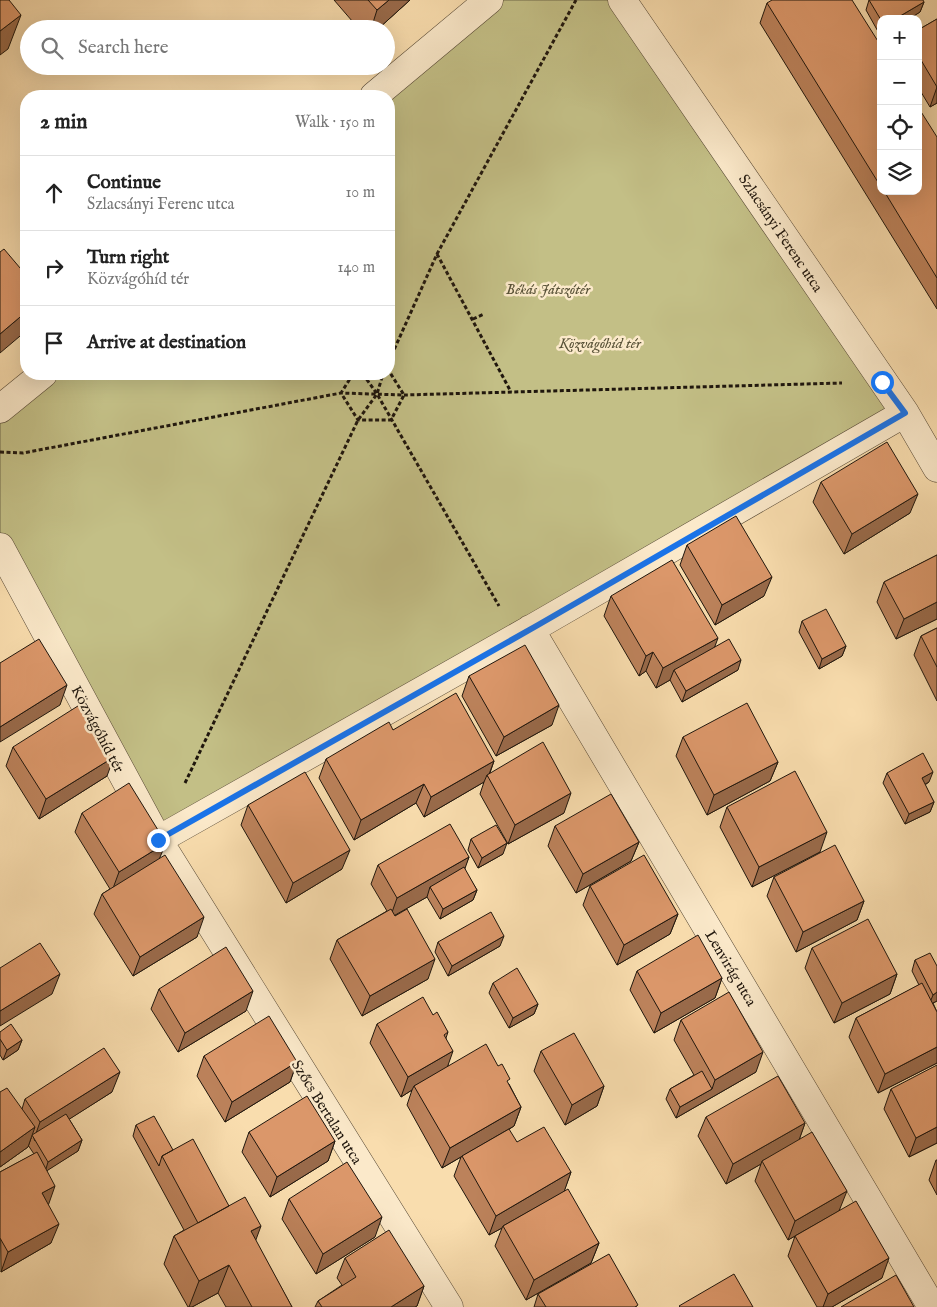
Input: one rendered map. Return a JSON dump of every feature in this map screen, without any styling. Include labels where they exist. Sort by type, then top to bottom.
[{"type":"street","points":[[381,90],[489,0]]},
{"type":"street","name":"Szlacsányi Ferenc utca","points":[[622,0],[905,413],[937,468]]},
{"type":"street","points":[[0,410],[36,380]]},
{"type":"street","points":[[158,840],[524,633],[905,413]]},
{"type":"street","name":"Közvágóhíd tér","points":[[0,547],[158,840]]},
{"type":"street","name":"Lenvirág utca","points":[[524,633],[932,1307]]},
{"type":"street","name":"Szőcs Bertalan utca","points":[[158,840],[449,1307]]},
{"type":"path","points":[[395,348],[437,254],[576,0]]},
{"type":"path","points":[[437,254],[511,392]]},
{"type":"path","points":[[473,319],[484,314]]},
{"type":"path","points":[[341,393],[350,380]]},
{"type":"path","points":[[367,380],[524,633]]},
{"type":"path","points":[[183,787],[358,420],[377,394],[381,380]]},
{"type":"path","points":[[395,380],[404,395]]},
{"type":"path","points":[[0,452],[23,453],[341,393],[404,395],[882,382]]},
{"type":"path","points":[[341,393],[358,420]]},
{"type":"path","points":[[391,420],[404,395]]},
{"type":"path","points":[[358,420],[391,420]]},
{"type":"green space","name":"Közvágóhíd tér","points":[[489,0],[622,0],[905,413],[158,840],[0,547],[0,410],[36,380],[395,380],[395,90]]},
{"type":"building","points":[[0,0],[9,0],[21,15],[0,31]]},
{"type":"building","points":[[368,0],[389,0],[377,10]]},
{"type":"building","points":[[772,0],[852,0],[877,40],[877,181],[767,3]]},
{"type":"building","points":[[869,0],[923,0],[924,2],[902,15],[878,15]]},
{"type":"building","points":[[937,19],[937,87],[922,62],[922,28]]},
{"type":"building","points":[[922,113],[937,137],[937,278],[886,195],[922,195]]},
{"type":"building","points":[[4,249],[20,268],[20,317],[0,334],[0,252]]},
{"type":"building","points":[[887,442],[918,494],[852,534],[821,482]]},
{"type":"building","points":[[736,516],[772,577],[722,605],[687,545]]},
{"type":"building","points":[[937,555],[937,602],[904,619],[884,582]]},
{"type":"building","points":[[672,560],[718,638],[663,668],[653,652],[646,656],[611,596]]},
{"type":"building","points":[[826,609],[846,646],[822,659],[802,621]]},
{"type":"building","points":[[937,628],[937,667],[921,636]]},
{"type":"building","points":[[39,639],[67,685],[0,727],[0,663]]},
{"type":"building","points":[[729,639],[741,660],[686,691],[674,670]]},
{"type":"building","points":[[525,645],[559,705],[504,737],[469,676]]},
{"type":"building","points":[[456,693],[494,761],[431,797],[424,784],[361,820],[326,759],[389,722],[393,730]]},
{"type":"building","points":[[747,703],[778,762],[714,795],[683,737]]},
{"type":"building","points":[[81,704],[114,757],[46,799],[13,747]]},
{"type":"building","points":[[543,742],[571,793],[515,825],[487,775]]},
{"type":"building","points":[[923,753],[933,772],[922,778],[934,802],[909,814],[887,773]]},
{"type":"building","points":[[795,771],[827,832],[759,867],[727,807]]},
{"type":"building","points":[[305,772],[350,850],[293,883],[248,805]]},
{"type":"building","points":[[129,783],[166,843],[119,872],[82,813]]},
{"type":"building","points":[[611,794],[639,842],[583,874],[555,826]]},
{"type":"building","points":[[450,824],[469,857],[397,898],[378,865]]},
{"type":"building","points":[[496,825],[507,843],[482,858],[471,839]]},
{"type":"building","points":[[835,845],[864,901],[803,932],[774,877]]},
{"type":"building","points":[[165,855],[204,917],[140,957],[102,894]]},
{"type":"building","points":[[644,855],[678,914],[624,945],[590,886]]},
{"type":"building","points":[[464,867],[477,890],[443,909],[430,887]]},
{"type":"building","points":[[391,909],[395,916],[407,909],[435,959],[370,996],[337,940]]},
{"type":"building","points":[[491,912],[504,936],[452,966],[438,942]]},
{"type":"building","points":[[868,919],[897,974],[842,1003],[812,948]]},
{"type":"building","points":[[698,935],[722,978],[661,1013],[637,971]]},
{"type":"building","points":[[40,943],[60,974],[0,1011],[0,968]]},
{"type":"building","points":[[226,947],[253,991],[185,1033],[159,989]]},
{"type":"building","points":[[930,953],[937,966],[937,992],[933,995],[915,960]]},
{"type":"building","points":[[517,968],[538,1004],[513,1018],[493,983]]},
{"type":"building","points":[[922,983],[937,1012],[937,1047],[885,1074],[856,1018]]},
{"type":"building","points":[[729,992],[763,1052],[715,1080],[681,1020]]},
{"type":"building","points":[[423,997],[433,1015],[437,1012],[448,1032],[444,1035],[453,1051],[408,1077],[377,1024]]},
{"type":"building","points":[[269,1016],[297,1062],[232,1102],[204,1056]]},
{"type":"building","points":[[11,1024],[22,1040],[7,1050],[0,1039],[0,1032]]},
{"type":"building","points":[[574,1033],[604,1086],[572,1105],[541,1051]]},
{"type":"building","points":[[486,1044],[498,1066],[502,1064],[510,1079],[507,1081],[521,1107],[450,1148],[414,1086]]},
{"type":"building","points":[[104,1048],[120,1072],[40,1122],[25,1099]]},
{"type":"building","points":[[937,1065],[937,1127],[916,1138],[891,1089]]},
{"type":"building","points":[[702,1071],[712,1089],[680,1107],[670,1089]]},
{"type":"building","points":[[778,1076],[805,1123],[733,1164],[706,1117]]},
{"type":"building","points":[[7,1088],[35,1127],[0,1152],[0,1092]]},
{"type":"building","points":[[307,1096],[335,1141],[277,1177],[249,1132]]},
{"type":"building","points":[[66,1114],[82,1140],[48,1162],[32,1135]]},
{"type":"building","points":[[154,1116],[173,1150],[162,1156],[159,1166],[136,1125]]},
{"type":"building","points":[[544,1127],[571,1172],[496,1216],[462,1156],[509,1129],[517,1142]]},
{"type":"building","points":[[812,1132],[847,1191],[795,1221],[762,1161]]},
{"type":"building","points":[[193,1139],[229,1206],[198,1223],[162,1156]]},
{"type":"building","points":[[37,1152],[55,1186],[42,1193],[59,1224],[8,1252],[0,1238],[0,1172]]},
{"type":"building","points":[[347,1162],[382,1217],[323,1254],[289,1199]]},
{"type":"building","points":[[568,1189],[599,1243],[534,1280],[503,1226]]},
{"type":"building","points":[[245,1197],[261,1226],[251,1231],[292,1307],[252,1307],[229,1265],[199,1281],[174,1236]]},
{"type":"building","points":[[856,1201],[889,1258],[828,1294],[795,1236]]},
{"type":"building","points":[[389,1230],[424,1286],[391,1307],[322,1307],[318,1301],[356,1277],[345,1258]]},
{"type":"building","points":[[609,1254],[638,1305],[635,1307],[546,1307],[538,1294]]},
{"type":"building","points":[[734,1274],[753,1307],[679,1306]]},
{"type":"building","points":[[896,1275],[914,1307],[841,1307]]},
{"type":"route","points":[[158,840],[538,625],[905,413],[882,382]]},
{"type":"park label","name":"Békás Játszótér","points":[[548,289]]}]
